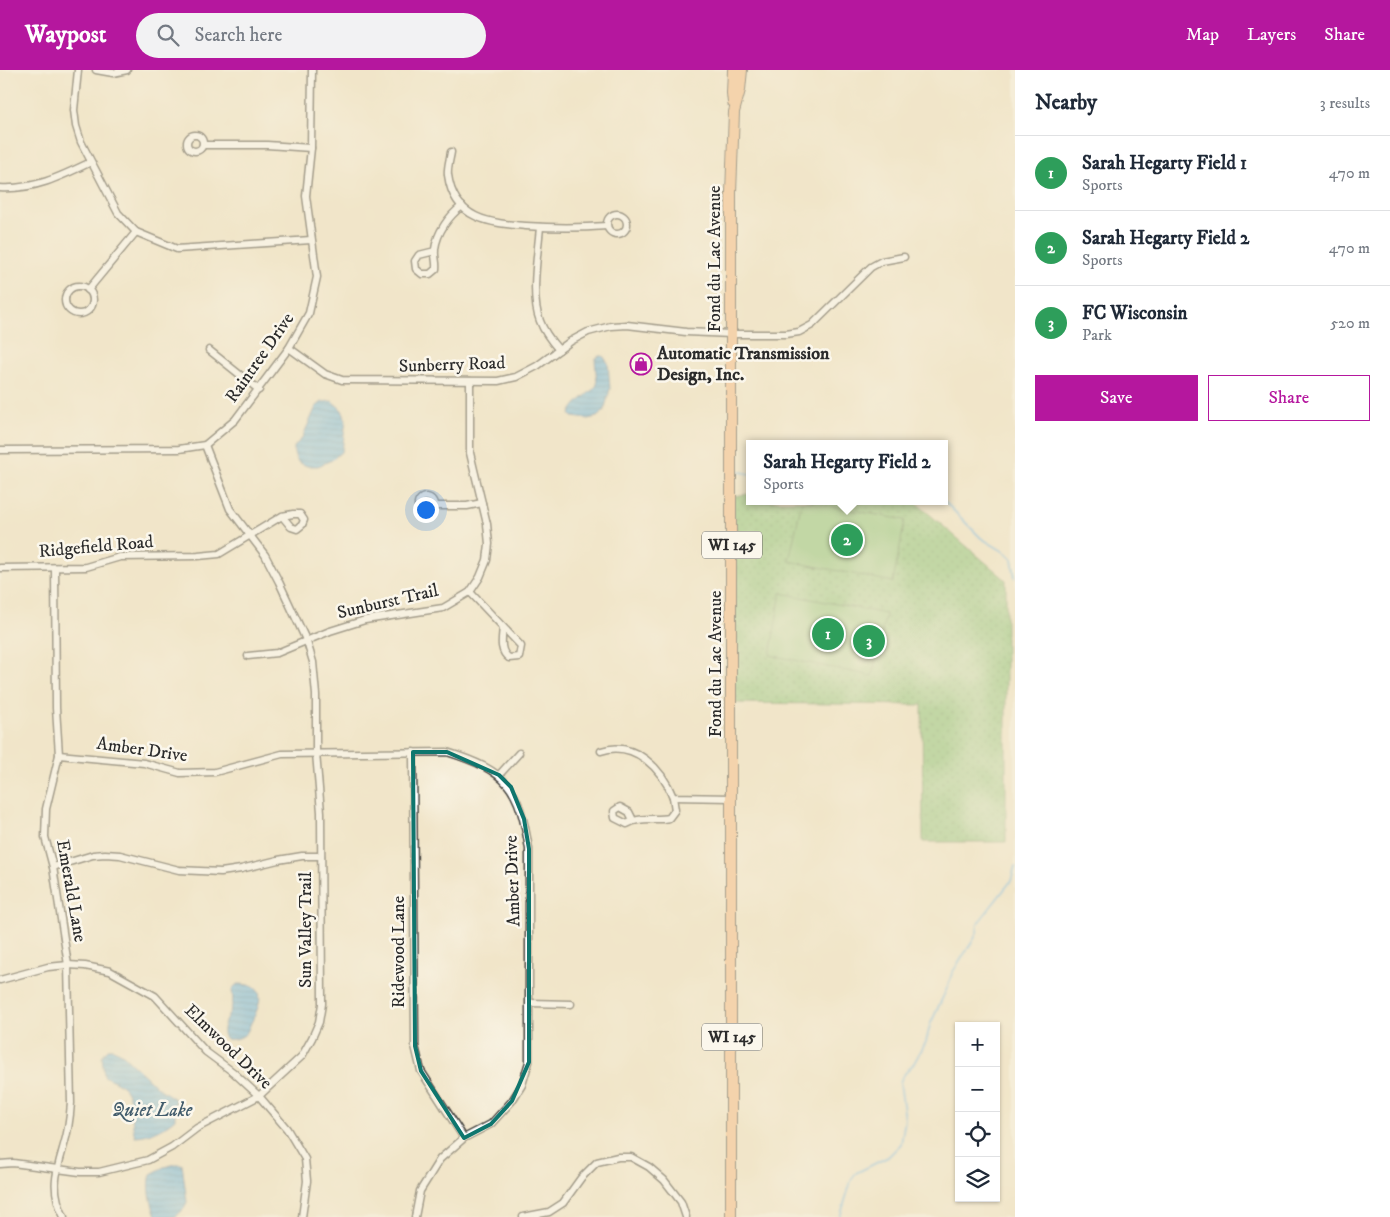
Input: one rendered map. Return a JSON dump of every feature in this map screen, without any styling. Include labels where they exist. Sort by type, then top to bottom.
[{"type":"main road","name":"Fond du Lac Avenue","points":[[731,1217],[730,193],[734,112],[732,93],[733,70]]},
{"type":"main road","name":"Fond du Lac Avenue","points":[[734,112],[740,90],[742,70]]},
{"type":"street","points":[[78,70],[74,110],[81,142],[118,213],[136,232],[177,248],[311,240]]},
{"type":"street","points":[[96,70],[113,73],[127,70]]},
{"type":"street","name":"Raintree Drive","points":[[205,445],[234,420],[259,390],[289,348],[309,314],[317,277],[306,196],[311,148],[312,70]]},
{"type":"street","points":[[203,145],[311,148]]},
{"type":"street","points":[[451,152],[448,174],[455,195],[462,206],[482,220],[540,227],[582,228],[607,226]]},
{"type":"street","points":[[0,188],[28,187],[53,180],[91,162]]},
{"type":"street","points":[[435,251],[437,240],[444,225],[453,213],[462,206]]},
{"type":"street","points":[[540,227],[536,271],[536,298],[539,319],[547,335],[559,350]]},
{"type":"street","points":[[88,290],[136,232]]},
{"type":"street","name":"Sunberry Road","points":[[289,348],[325,374],[342,380],[498,381],[516,377],[538,366],[588,332],[611,326],[627,325],[686,332],[731,334],[786,334],[805,329],[812,325],[871,266],[882,261],[904,257]]},
{"type":"street","points":[[79,286],[88,290],[93,301],[90,309],[82,314],[78,314],[67,307],[66,297],[70,290],[79,286]]},
{"type":"street","points":[[209,350],[259,390]]},
{"type":"street","name":"Sunburst Trail","points":[[248,656],[277,653],[330,631],[365,620],[443,608],[470,592],[480,577],[487,560],[489,544],[487,524],[470,453],[470,381]]},
{"type":"street","points":[[0,450],[179,449],[205,445]]},
{"type":"street","name":"Sun Valley Trail","points":[[0,1164],[13,1163],[80,1172],[99,1172],[148,1160],[172,1147],[197,1128],[259,1096],[302,1056],[319,1022],[322,1004],[321,812],[316,753],[316,695],[313,662],[307,642],[265,555],[230,509],[205,445]]},
{"type":"street","points":[[434,506],[467,506],[482,503]]},
{"type":"street","name":"Ridgefield Road","points":[[0,568],[86,567],[120,557],[220,554],[282,516]]},
{"type":"street","name":"Emerald Lane","points":[[54,568],[56,708],[59,756],[46,809],[45,837],[53,867],[68,965],[72,1103],[68,1128],[56,1169],[55,1190],[59,1207],[64,1217]]},
{"type":"street","points":[[470,592],[521,646],[519,657],[509,658],[504,654],[502,647],[503,627]]},
{"type":"street","points":[[601,751],[619,748],[634,753],[649,761],[660,772],[669,786],[675,810],[670,818],[662,820],[633,820]]},
{"type":"street","name":"Ridewood Lane","points":[[413,752],[415,1046],[422,1071],[464,1138]]},
{"type":"street","name":"Amber Drive","points":[[59,756],[144,763],[180,773],[215,772],[282,754],[447,752],[473,760],[499,775],[511,788],[524,819],[529,849],[529,1062],[522,1085],[512,1101],[491,1124],[464,1138],[440,1159],[420,1191],[415,1217]]},
{"type":"street","points":[[499,775],[519,753]]},
{"type":"street","points":[[673,797],[732,798]]},
{"type":"street","points":[[53,867],[93,855],[105,854],[137,859],[157,866],[179,870],[221,872],[302,856],[321,856]]},
{"type":"street","name":"Elmwood Drive","points":[[0,980],[48,968],[68,965],[85,966],[110,971],[155,996],[206,1052],[233,1072],[259,1096],[287,1129],[305,1159],[307,1181],[302,1217]]},
{"type":"street","points":[[530,1003],[571,1004]]},
{"type":"street","points":[[523,1217],[550,1212],[563,1203],[596,1162],[618,1157],[631,1158],[649,1168],[664,1180],[681,1202],[686,1217]]},
{"type":"highlighted area","points":[[413,752],[447,752],[499,775],[511,787],[524,819],[529,849],[529,1062],[512,1101],[491,1124],[464,1138],[421,1071],[415,1046]]},
{"type":"green space","points":[[746,494],[746,505],[919,505],[1006,580],[1006,842],[923,842],[922,705],[732,703],[732,496]]},
{"type":"green space","points":[[801,505],[824,505],[905,520],[893,582],[789,561]]},
{"type":"green space","points":[[781,593],[886,614],[872,676],[770,655]]},
{"type":"water","points":[[603,356],[608,363],[610,389],[604,411],[597,417],[588,419],[572,417],[570,414],[575,405],[597,385],[595,359]]},
{"type":"water","points":[[332,401],[342,410],[346,420],[342,451],[332,460],[318,466],[307,466],[298,462],[294,454],[294,447],[302,438],[316,407],[322,402]]},
{"type":"water","points":[[237,984],[247,985],[258,990],[260,1001],[248,1031],[237,1039],[225,1039],[223,1030],[233,1003],[232,989]]},
{"type":"water","name":"Quiet Lake","points":[[108,1049],[120,1052],[157,1087],[175,1099],[175,1119],[156,1131],[146,1135],[135,1136],[129,1096],[122,1086],[104,1076],[102,1056]]},
{"type":"water","points":[[182,1164],[187,1202],[184,1209],[175,1217],[157,1217],[150,1196],[151,1174],[164,1167]]},
{"type":"waterway","points":[[737,471],[746,473]]},
{"type":"waterway","points":[[948,505],[981,538],[1006,553],[1012,559],[1015,578]]},
{"type":"waterway","points":[[840,1217],[852,1178],[856,1173],[888,1157],[901,1144],[905,1119],[900,1083],[902,1077],[914,1063],[926,1042],[930,1025],[952,973],[974,939],[978,923],[1011,881],[1015,866]]},
{"type":"place","name":"Automatic Transmission Design, Inc.","points":[[641,364]]},
{"type":"place","name":"Sarah Hegarty Field 2","points":[[847,540]]},
{"type":"place","name":"Sarah Hegarty Field 1","points":[[828,634]]},
{"type":"place","name":"FC Wisconsin","points":[[869,641]]}]
